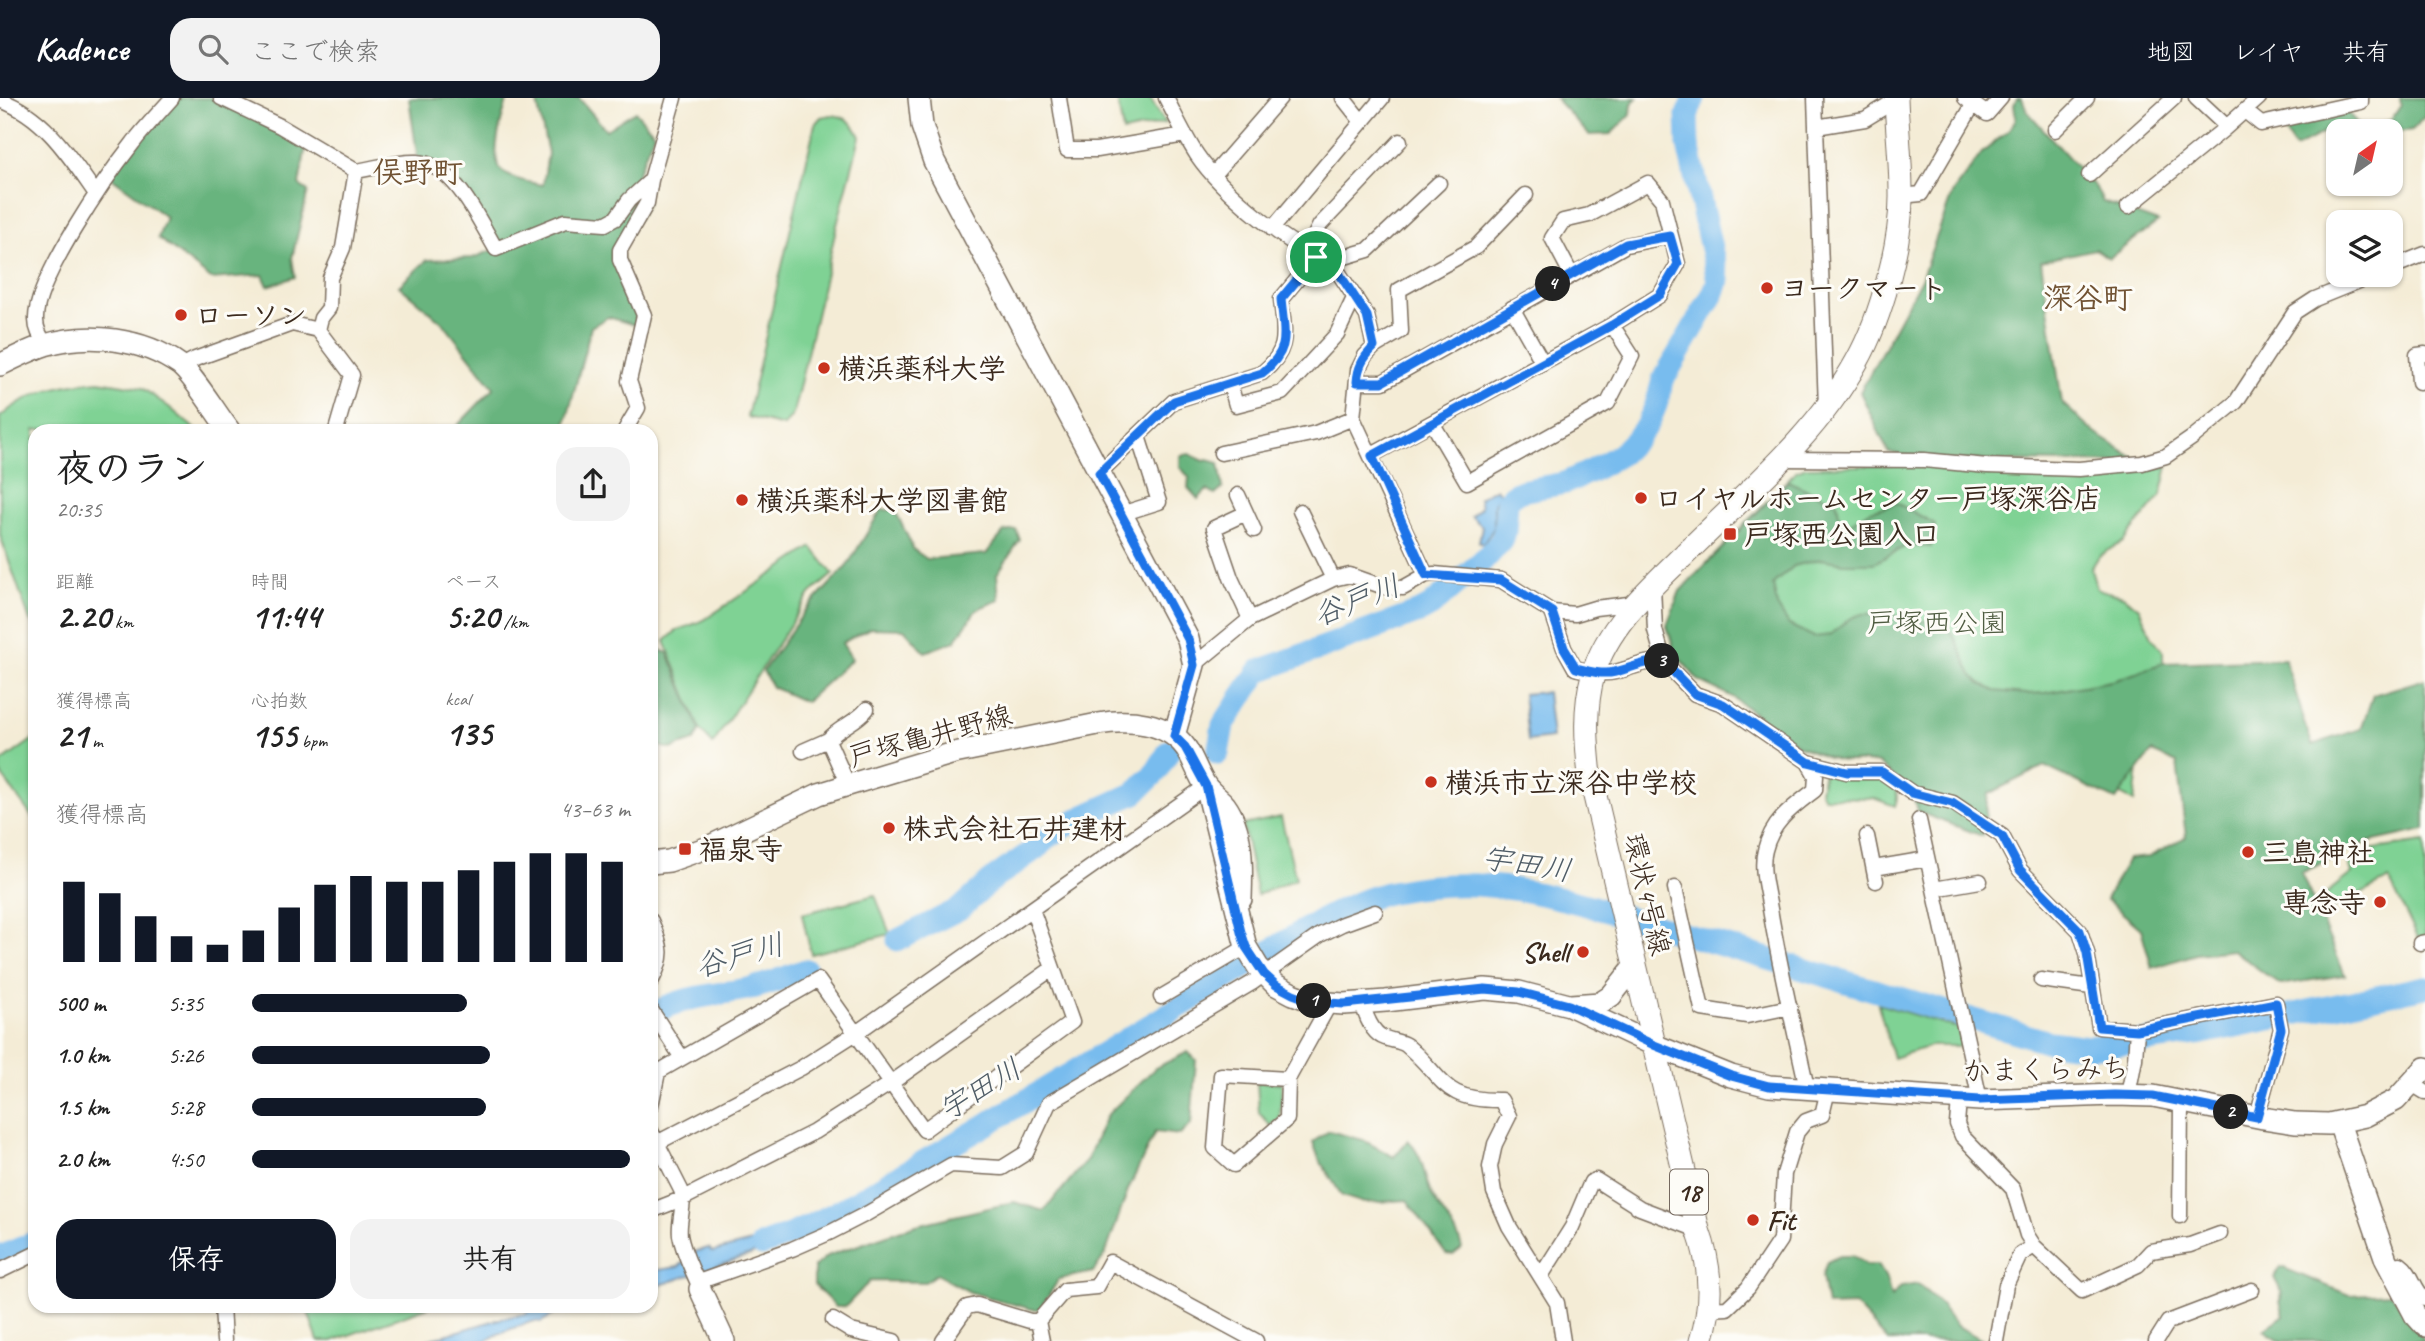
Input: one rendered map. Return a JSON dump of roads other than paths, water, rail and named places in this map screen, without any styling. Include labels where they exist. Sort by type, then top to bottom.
[{"type":"main road","points":[[919,98],[922,126],[934,161],[1188,639],[1194,665],[1174,736],[1185,747],[1206,786],[1240,924],[1254,960],[1276,985],[1315,1002],[1362,1002],[1485,989],[1519,992],[1569,1005],[1654,1045]]},
{"type":"main road","name":"環状4号線","points":[[1701,1341],[1708,1309],[1706,1258],[1590,775],[1586,718],[1594,672],[1611,639],[1645,594],[1781,459],[1826,408],[1858,360],[1879,309],[1895,251],[1901,196],[1896,99]]},
{"type":"main road","points":[[0,365],[46,345],[112,339],[136,344],[182,366],[225,424]]},
{"type":"main road","name":"戸塚亀井野線","points":[[658,863],[669,862],[706,848],[819,794],[954,753],[1115,721],[1156,727],[1174,736]]},
{"type":"main road","points":[[1569,1005],[1600,1003],[1611,996],[1634,967]]},
{"type":"main road","name":"かまくらみち","points":[[1654,1045],[1731,1076],[1769,1086],[1959,1100],[2128,1095],[2181,1101],[2295,1123],[2339,1123],[2365,1116],[2396,1100],[2421,1081]]},
{"type":"main road","points":[[2339,1123],[2377,1239],[2415,1315],[2425,1326]]},
{"type":"main road","points":[[697,1282],[721,1340]]},
{"type":"street","points":[[46,345],[37,330],[38,299],[59,256],[96,194],[133,142],[172,98]]},
{"type":"street","points":[[221,98],[280,126],[356,171],[418,162],[438,169],[455,184],[496,249],[565,221],[605,224],[616,218],[629,200],[651,180]]},
{"type":"street","points":[[629,424],[638,408],[629,381],[644,315],[620,260],[620,250],[646,203],[674,98]]},
{"type":"street","points":[[1059,98],[1068,150],[1097,150],[1185,135]]},
{"type":"street","points":[[1166,98],[1198,157],[1214,174],[1272,229],[1312,254],[1331,261],[1367,316],[1374,347]]},
{"type":"street","points":[[1214,174],[1280,98]]},
{"type":"street","points":[[1343,98],[1362,122]]},
{"type":"street","points":[[1272,229],[1382,98]]},
{"type":"street","points":[[1815,98],[1826,408]]},
{"type":"street","points":[[1901,196],[1921,194],[1969,101],[1987,114],[2001,98]]},
{"type":"street","points":[[2055,130],[2087,98]]},
{"type":"street","points":[[2089,175],[2174,98]]},
{"type":"street","points":[[2196,98],[2226,126]]},
{"type":"street","points":[[2128,207],[2259,98]]},
{"type":"street","points":[[2245,111],[2261,124],[2361,102],[2361,98]]},
{"type":"street","points":[[1816,127],[1865,119],[1896,99]]},
{"type":"street","points":[[0,100],[29,114],[45,127],[68,153],[96,194]]},
{"type":"street","points":[[1099,473],[1174,401],[1262,373],[1279,358],[1284,345],[1281,299],[1312,254],[1320,225],[1400,141]]},
{"type":"street","points":[[318,330],[321,318],[329,308],[330,278],[343,248],[356,171]]},
{"type":"street","points":[[1331,261],[1368,250],[1439,183]]},
{"type":"street","points":[[1372,456],[1612,325],[1660,295],[1678,264],[1662,200],[1648,183],[1589,215],[1563,221],[1552,238],[1571,274]]},
{"type":"street","points":[[1426,575],[1353,418],[1358,370],[1365,356],[1374,347],[1401,331],[1399,290],[1476,247],[1526,195]]},
{"type":"street","points":[[1357,382],[1382,382],[1626,244],[1670,236]]},
{"type":"street","points":[[2403,263],[2425,254]]},
{"type":"street","points":[[1781,459],[1924,460],[1987,466],[2079,469],[2142,463],[2166,456],[2236,402],[2295,313],[2315,299],[2344,287]]},
{"type":"street","points":[[1230,384],[1236,405],[1282,393],[1337,334],[1355,296]]},
{"type":"street","points":[[1512,308],[1543,363]]},
{"type":"street","points":[[182,366],[292,324],[318,330],[352,375],[338,424]]},
{"type":"street","points":[[1433,424],[1466,482],[1608,403],[1632,356],[1612,325]]},
{"type":"street","points":[[2419,382],[2417,355],[2425,354]]},
{"type":"street","points":[[1221,453],[1316,433],[1353,418]]},
{"type":"street","points":[[1121,514],[1159,502],[1138,436]]},
{"type":"street","points":[[1238,495],[1254,530]]},
{"type":"street","points":[[1300,511],[1333,579]]},
{"type":"street","points":[[1246,513],[1214,528],[1231,578],[1250,619]]},
{"type":"street","points":[[1194,665],[1250,619],[1333,579],[1350,575],[1384,587],[1403,588],[1426,575],[1501,580],[1552,612],[1575,614],[1645,594],[1664,662],[1695,694],[1723,704],[1808,762],[1847,772],[1882,772],[1912,793],[1952,803],[2002,836],[2020,870],[2080,931],[2087,953],[2099,1027],[2137,1032],[2276,1003],[2281,1029],[2257,1117]]},
{"type":"street","points":[[1552,612],[1564,648],[1576,668],[1612,673],[1644,662],[1664,662]]},
{"type":"street","points":[[803,751],[828,740],[833,733],[867,709]]},
{"type":"street","points":[[828,740],[848,785]]},
{"type":"street","points":[[1708,1309],[1727,1308],[1748,1288],[1780,1240],[1784,1174],[1797,1132],[1806,1122],[1822,1115],[1817,1089],[1790,1007],[1776,948],[1765,877],[1764,852],[1774,827],[1783,815],[1815,790],[1816,776],[1808,762]]},
{"type":"street","points":[[658,1138],[801,1068],[856,1033],[1206,786]]},
{"type":"street","points":[[1919,820],[1980,1100]]},
{"type":"street","points":[[1867,836],[1875,874],[1927,859]]},
{"type":"street","points":[[1934,889],[1980,881]]},
{"type":"street","points":[[1675,888],[1702,1009],[1747,1017],[1790,1007]]},
{"type":"street","points":[[658,1071],[818,979],[924,1130],[1072,1022],[1071,1012],[1032,909]]},
{"type":"street","points":[[1161,997],[1375,912]]},
{"type":"street","points":[[658,938],[662,955],[658,969]]},
{"type":"street","points":[[658,1149],[684,1198],[680,1235],[697,1282],[792,1249],[831,1232],[951,1165],[1002,1168],[1026,1153],[1049,1103],[1218,1004],[1254,960]]},
{"type":"street","points":[[658,1208],[684,1198],[814,1132],[891,1083],[1053,968]]},
{"type":"street","points":[[2041,980],[2091,987]]},
{"type":"street","points":[[1362,1002],[1366,1017],[1381,1037],[1404,1043],[1443,1084],[1462,1096],[1476,1100],[1502,1100],[1506,1106],[1509,1116],[1495,1144],[1490,1167],[1494,1192],[1509,1226],[1557,1303],[1563,1341]]},
{"type":"street","points":[[1288,1079],[1221,1074],[1215,1148],[1234,1165],[1287,1119],[1288,1079],[1329,1003]]},
{"type":"street","points":[[658,1020],[682,1058]]},
{"type":"street","points":[[2128,1095],[2136,1054],[2137,1032]]},
{"type":"street","points":[[1959,1100],[1957,1124],[1962,1136],[2014,1189],[2027,1235],[2034,1246],[2082,1292],[2138,1265],[2151,1251],[2190,1245],[2220,1234]]},
{"type":"street","points":[[2180,1216],[2181,1101]]},
{"type":"street","points":[[1541,1276],[1572,1227],[1591,1182],[1596,1180],[1640,1208],[1698,1230]]},
{"type":"street","points":[[1996,1341],[2006,1285],[2020,1255],[2034,1246]]},
{"type":"street","points":[[0,1271],[28,1257]]},
{"type":"street","points":[[943,1341],[967,1307],[977,1305],[1038,1321],[1065,1290],[1097,1287],[1110,1262],[1256,1341]]},
{"type":"street","points":[[2389,1266],[2400,1264],[2408,1270],[2419,1294],[2425,1299]]},
{"type":"street","points":[[2155,1341],[2168,1322],[2252,1290]]},
{"type":"street","points":[[222,1313],[224,1341]]},
{"type":"street","points":[[833,1320],[851,1331],[894,1341]]},
{"type":"street","points":[[1038,1321],[1042,1341]]},
{"type":"water","points":[[1496,488],[1500,493],[1494,504],[1494,528],[1483,544],[1479,542],[1482,526],[1471,516],[1481,507],[1479,498]]},
{"type":"water","points":[[1547,692],[1552,738],[1528,741],[1523,694]]},
{"type":"water","points":[[796,1234],[750,1255],[658,1286],[658,1270],[678,1267],[697,1251],[709,1248],[712,1252]]},
{"type":"water","points":[[557,1313],[541,1322],[533,1321],[485,1341],[424,1341],[503,1318]]},
{"type":"waterway","name":"谷戸川","points":[[1218,753],[1223,725],[1259,671],[1431,606],[1488,556],[1501,541],[1505,532],[1507,501],[1513,495],[1565,483],[1593,470],[1621,454],[1648,424],[1663,380],[1714,292],[1718,280],[1688,145],[1687,115],[1694,98]]},
{"type":"waterway","name":"谷戸川","points":[[898,940],[961,908],[993,879],[1041,845],[1048,837],[1078,819],[1135,793],[1156,772],[1169,751]]},
{"type":"waterway","name":"宇田川","points":[[762,1245],[807,1227],[872,1192],[1287,940],[1351,906],[1392,892],[1444,885],[1468,885],[1516,889],[1564,899],[2049,1042],[2088,1047],[2202,1033],[2425,987]]},
{"type":"waterway","name":"谷戸川","points":[[658,1012],[687,1000],[759,986],[806,970]]},
{"type":"waterway","name":"谷戸川","points":[[0,1257],[28,1245]]},
{"type":"place","name":"ヨークマート","points":[[1767,288]]},
{"type":"place","name":"ローソン","points":[[181,315]]},
{"type":"place","name":"横浜薬科大学","points":[[824,368]]},
{"type":"place","name":"ロイヤルホームセンター戸塚深谷店","points":[[1641,498]]},
{"type":"place","name":"横浜薬科大学図書館","points":[[742,500]]},
{"type":"place","name":"戸塚西公園入口","points":[[1730,534]]},
{"type":"place","name":"横浜市立深谷中学校","points":[[1431,782]]},
{"type":"place","name":"株式会社石井建材","points":[[889,828]]},
{"type":"place","name":"福泉寺","points":[[685,849]]},
{"type":"place","name":"三島神社","points":[[2248,852]]},
{"type":"place","name":"専念寺","points":[[2380,902]]},
{"type":"place","name":"Shell","points":[[1583,952]]},
{"type":"place","name":"Fit","points":[[1753,1220]]},
{"type":"district","name":"俣野町","points":[[418,172]]},
{"type":"district","name":"深谷町","points":[[2088,298]]},
{"type":"park label","name":"戸塚西公園","points":[[1937,622]]}]
